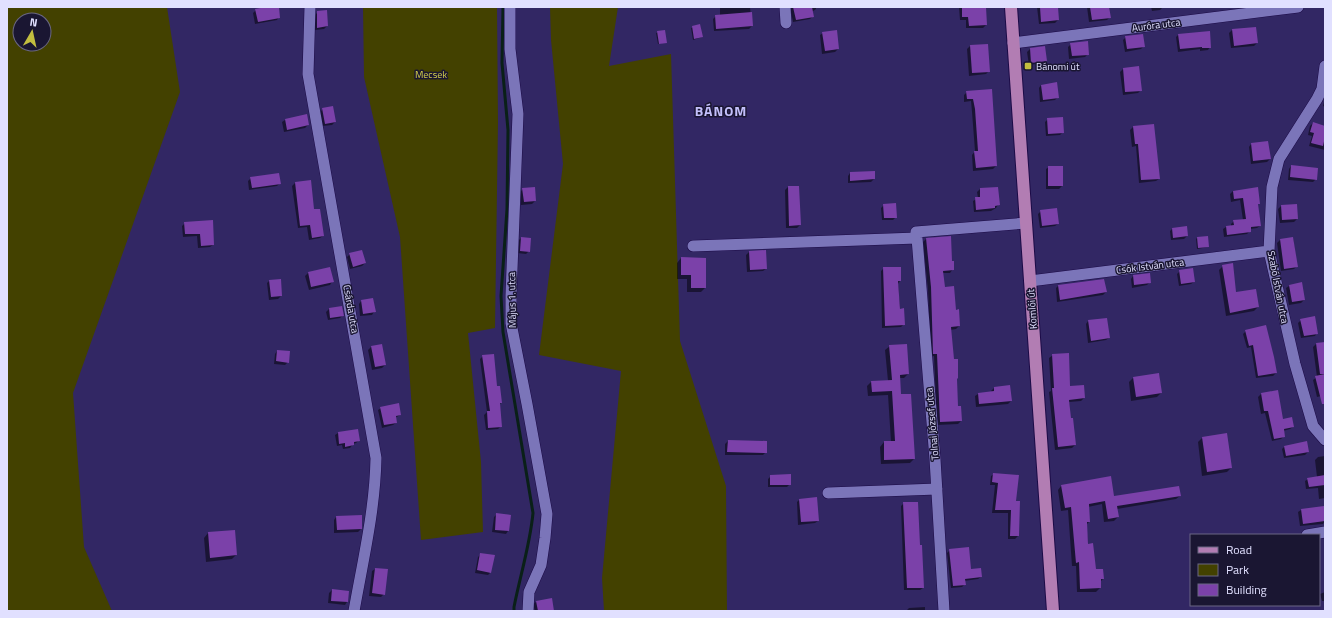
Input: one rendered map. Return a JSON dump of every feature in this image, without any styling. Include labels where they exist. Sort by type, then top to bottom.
[{"type":"main road","name":"Komlói út","points":[[1011,7],[1053,611]]},
{"type":"street","name":"Csárda utca","points":[[310,7],[308,74],[376,458],[376,478],[370,524],[354,611]]},
{"type":"street","name":"Május 1. utca","points":[[510,7],[510,49],[518,114],[511,287],[511,323],[546,514],[545,538],[541,565],[529,592],[528,611]]},
{"type":"street","points":[[785,7],[786,23]]},
{"type":"street","name":"Auróra utca","points":[[1013,43],[1298,7]]},
{"type":"street","name":"Szabó István utca","points":[[1325,66],[1322,89],[1279,159],[1272,187],[1270,251],[1279,299],[1295,364],[1313,426],[1325,440]]},
{"type":"street","points":[[693,246],[917,238],[916,232],[1026,223]]},
{"type":"street","name":"Tolnai József utca","points":[[917,238],[937,489],[944,611]]},
{"type":"street","name":"Csók István utca","points":[[1030,281],[1270,251]]},
{"type":"street","points":[[828,494],[937,489]]},
{"type":"street","points":[[1313,534],[1325,532]]},
{"type":"green space","points":[[7,7],[167,7],[180,92],[73,393],[84,547],[112,611],[7,611]]},
{"type":"green space","name":"Mecsek","points":[[363,7],[497,7],[498,122],[495,328],[468,333],[481,462],[483,532],[421,540],[400,237],[364,77]]},
{"type":"green space","points":[[550,7],[618,7],[609,66],[671,54],[680,341],[726,486],[727,611],[604,611],[602,578],[621,371],[539,355],[563,164],[551,40]]},
{"type":"building","points":[[279,7],[280,18],[258,22],[255,9]]},
{"type":"building","points":[[793,7],[812,7],[814,17],[796,20]]},
{"type":"building","points":[[962,7],[986,7],[987,25],[969,26],[968,17],[962,17]]},
{"type":"building","points":[[1040,7],[1058,7],[1059,20],[1041,22]]},
{"type":"building","points":[[1090,7],[1109,7],[1111,18],[1092,20]]},
{"type":"building","points":[[327,10],[328,26],[317,28],[317,11]]},
{"type":"building","points":[[752,12],[753,26],[716,29],[715,15]]},
{"type":"building","points":[[700,24],[703,37],[694,39],[692,26]]},
{"type":"building","points":[[1256,27],[1258,43],[1234,46],[1232,29]]},
{"type":"building","points":[[665,30],[667,43],[659,44],[657,31]]},
{"type":"building","points":[[837,30],[839,49],[825,51],[822,32]]},
{"type":"building","points":[[1210,31],[1211,48],[1202,47],[1180,49],[1178,34]]},
{"type":"building","points":[[1143,34],[1145,47],[1127,49],[1125,36]]},
{"type":"building","points":[[1088,41],[1089,55],[1072,56],[1070,43]]},
{"type":"building","points":[[988,44],[990,72],[972,73],[970,45]]},
{"type":"building","points":[[1045,46],[1047,61],[1031,63],[1030,48]]},
{"type":"building","points":[[1139,66],[1142,91],[1125,92],[1123,68]]},
{"type":"building","points":[[1057,82],[1059,98],[1043,100],[1041,85]]},
{"type":"building","points":[[992,89],[997,166],[976,168],[974,151],[978,151],[975,109],[973,99],[967,99],[966,91]]},
{"type":"building","points":[[333,106],[336,122],[325,124],[322,108]]},
{"type":"building","points":[[307,114],[309,125],[287,130],[285,119]]},
{"type":"building","points":[[1063,117],[1064,133],[1048,134],[1047,118]]},
{"type":"building","points":[[1313,122],[1325,126],[1323,146],[1311,143],[1314,133],[1310,132]]},
{"type":"building","points":[[1154,124],[1160,179],[1141,180],[1138,144],[1135,144],[1133,126]]},
{"type":"building","points":[[1268,141],[1271,159],[1253,161],[1251,143]]},
{"type":"building","points":[[1291,165],[1318,168],[1317,180],[1290,177]]},
{"type":"building","points":[[1048,166],[1063,166],[1063,186],[1048,186]]},
{"type":"building","points":[[875,171],[875,179],[850,181],[850,172]]},
{"type":"building","points":[[279,173],[281,184],[252,188],[250,177]]},
{"type":"building","points":[[311,180],[314,209],[320,209],[324,236],[312,238],[310,225],[300,226],[295,182]]},
{"type":"building","points":[[788,186],[799,186],[801,225],[789,226]]},
{"type":"building","points":[[535,187],[536,201],[524,202],[522,188]]},
{"type":"building","points":[[998,187],[1000,205],[995,206],[995,208],[976,210],[975,197],[980,197],[980,188]]},
{"type":"building","points":[[1258,187],[1260,204],[1258,204],[1261,226],[1251,227],[1251,232],[1227,235],[1226,226],[1234,225],[1233,220],[1246,219],[1243,198],[1234,199],[1233,191]]},
{"type":"building","points":[[896,203],[897,218],[884,218],[883,204]]},
{"type":"building","points":[[1297,204],[1298,219],[1282,220],[1281,205]]},
{"type":"building","points":[[1057,208],[1059,224],[1042,226],[1040,210]]},
{"type":"building","points":[[213,220],[214,245],[201,246],[200,234],[185,234],[184,222]]},
{"type":"building","points":[[1187,226],[1188,236],[1173,238],[1172,228]]},
{"type":"building","points":[[951,236],[952,261],[954,261],[954,270],[943,271],[945,287],[954,286],[956,310],[959,309],[960,326],[951,327],[954,359],[958,359],[958,406],[961,406],[962,421],[940,422],[937,354],[933,354],[931,287],[926,238]]},
{"type":"building","points":[[1208,236],[1209,247],[1198,248],[1197,237]]},
{"type":"building","points":[[521,237],[531,238],[530,252],[520,251]]},
{"type":"building","points":[[1293,237],[1298,267],[1284,269],[1280,239]]},
{"type":"building","points":[[362,250],[366,263],[353,267],[349,253]]},
{"type":"building","points":[[766,250],[767,269],[750,270],[749,251]]},
{"type":"building","points":[[681,257],[706,258],[706,288],[691,288],[691,275],[681,275]]},
{"type":"building","points":[[1233,263],[1236,292],[1256,289],[1259,307],[1230,313],[1222,265]]},
{"type":"building","points":[[330,267],[334,282],[311,287],[308,272]]},
{"type":"building","points":[[883,267],[901,267],[901,281],[898,281],[900,309],[904,308],[905,325],[885,326]]},
{"type":"building","points":[[1193,268],[1195,282],[1181,284],[1179,270]]},
{"type":"building","points":[[1150,273],[1151,283],[1134,285],[1133,275]]},
{"type":"building","points":[[281,279],[282,296],[271,297],[269,280]]},
{"type":"building","points":[[1104,279],[1107,292],[1060,300],[1058,285]]},
{"type":"building","points":[[1302,282],[1305,300],[1292,302],[1289,285]]},
{"type":"building","points":[[373,298],[376,312],[363,314],[361,300]]},
{"type":"building","points":[[342,306],[344,316],[330,318],[329,308]]},
{"type":"building","points":[[1315,316],[1318,334],[1304,336],[1300,319]]},
{"type":"building","points":[[1107,318],[1110,338],[1091,341],[1088,320]]},
{"type":"building","points":[[1266,325],[1277,373],[1258,376],[1253,345],[1249,346],[1245,330]]},
{"type":"building","points":[[1325,342],[1325,374],[1320,374],[1316,343]]},
{"type":"building","points":[[382,344],[386,365],[375,367],[371,346]]},
{"type":"building","points":[[907,344],[909,374],[900,375],[901,394],[911,394],[915,459],[884,460],[884,441],[895,441],[892,391],[872,392],[871,381],[892,380],[889,345]]},
{"type":"building","points":[[277,350],[290,351],[289,363],[276,361]]},
{"type":"building","points":[[1069,353],[1070,386],[1084,385],[1085,398],[1069,400],[1076,445],[1058,447],[1052,388],[1054,388],[1052,354]]},
{"type":"building","points":[[494,354],[497,386],[500,386],[502,403],[500,403],[502,427],[488,428],[487,411],[490,411],[482,355]]},
{"type":"building","points":[[1159,373],[1162,393],[1136,397],[1133,377]]},
{"type":"building","points":[[1325,374],[1325,404],[1322,404],[1315,376]]},
{"type":"building","points":[[1010,385],[1012,401],[979,404],[978,393],[994,391],[994,387]]},
{"type":"building","points":[[1278,390],[1283,419],[1292,417],[1294,427],[1284,429],[1285,437],[1274,439],[1268,411],[1264,411],[1261,393]]},
{"type":"building","points":[[399,403],[401,415],[396,416],[397,423],[384,425],[380,407]]},
{"type":"building","points":[[358,429],[360,441],[354,442],[354,445],[345,447],[345,443],[339,444],[338,432]]},
{"type":"building","points":[[1227,433],[1232,468],[1207,472],[1202,437]]},
{"type":"building","points":[[728,440],[767,441],[767,453],[727,452]]},
{"type":"building","points":[[1307,441],[1309,452],[1286,456],[1284,446]]},
{"type":"building","points":[[993,473],[1019,475],[1016,501],[1020,501],[1019,536],[1010,536],[1011,510],[995,510],[998,483],[992,482]]},
{"type":"building","points":[[791,474],[791,485],[770,485],[770,475]]},
{"type":"building","points":[[1325,475],[1325,485],[1309,487],[1307,478]]},
{"type":"building","points":[[1111,476],[1114,496],[1179,486],[1181,496],[1117,506],[1119,517],[1108,519],[1105,501],[1089,504],[1090,522],[1087,522],[1088,544],[1093,543],[1096,569],[1103,569],[1104,579],[1101,579],[1101,588],[1080,589],[1079,562],[1076,563],[1071,507],[1065,508],[1061,485]]},
{"type":"building","points":[[817,497],[819,521],[801,522],[799,499]]},
{"type":"building","points":[[903,502],[918,502],[924,588],[907,588]]},
{"type":"building","points":[[1324,506],[1325,521],[1303,524],[1301,509]]},
{"type":"building","points":[[496,513],[511,515],[509,531],[495,530]]},
{"type":"building","points":[[362,515],[362,529],[337,530],[336,516]]},
{"type":"building","points":[[235,530],[237,555],[210,558],[208,532]]},
{"type":"building","points":[[969,547],[971,569],[981,568],[982,577],[965,579],[966,585],[953,586],[949,549]]},
{"type":"building","points":[[480,553],[495,555],[491,573],[477,570]]},
{"type":"building","points":[[375,568],[388,569],[385,595],[372,593]]},
{"type":"building","points":[[332,589],[349,591],[348,602],[331,601]]},
{"type":"building","points":[[552,598],[554,611],[538,611],[536,601]]},
{"type":"waterway","points":[[503,7],[502,63],[508,130],[507,209],[501,296],[503,332],[533,513],[530,537],[516,595],[514,611]]},
{"type":"place","name":"Bánomi út","points":[[1028,66]]},
{"type":"district","name":"BÁNOM","points":[[721,110]]}]
